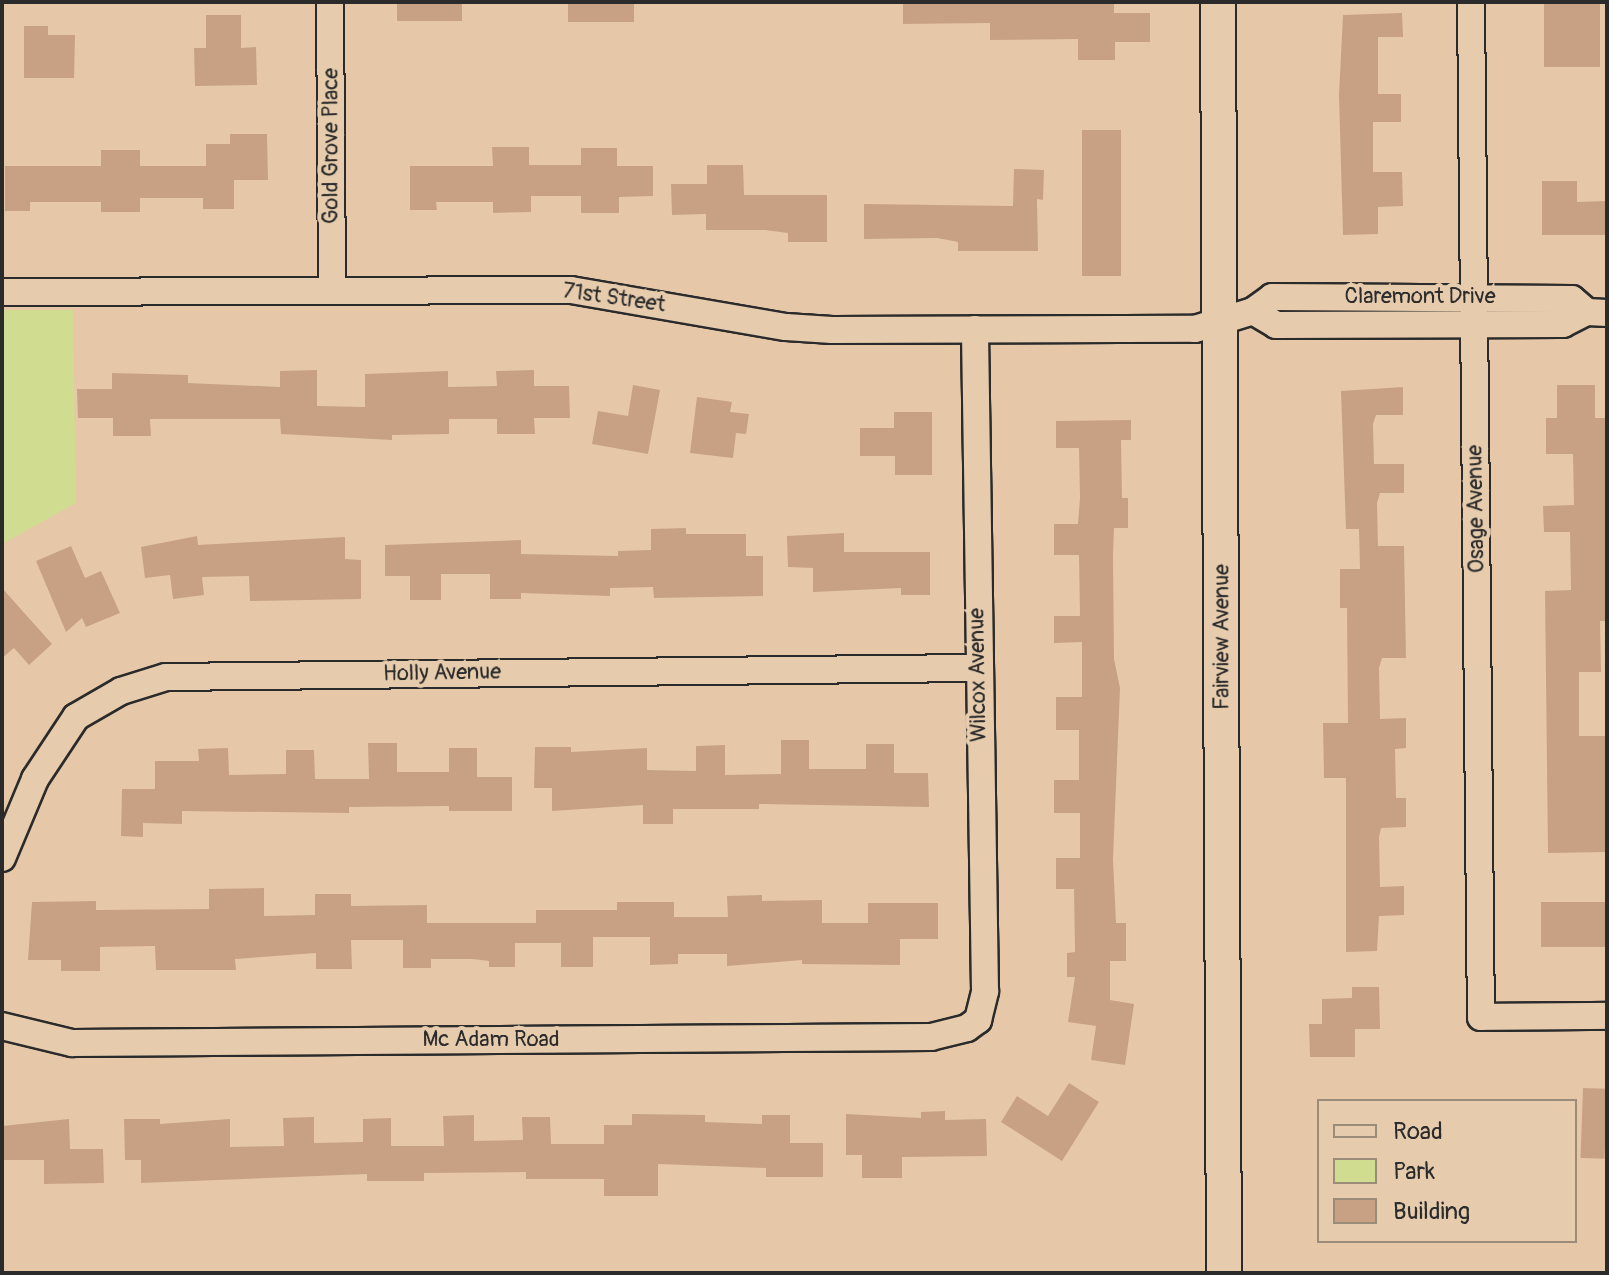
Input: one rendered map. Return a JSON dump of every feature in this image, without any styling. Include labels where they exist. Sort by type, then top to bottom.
[{"type":"street","name":"Gold Grove Place","points":[[330,2],[332,289]]},
{"type":"street","name":"Fairview Avenue","points":[[1218,2],[1237,316],[1224,1273]]},
{"type":"street","name":"Osage Avenue","points":[[1471,2],[1481,1017],[1607,1016]]},
{"type":"street","name":"71st Street","points":[[2,292],[571,290],[786,327],[1195,329],[1237,316]]},
{"type":"street","name":"Claremont Drive","points":[[1237,316],[1276,325],[1473,310],[1563,324],[1597,312]]},
{"type":"street","name":"Wilcox Avenue","points":[[975,329],[985,991],[978,1020]]},
{"type":"street","name":"Holly Avenue","points":[[2,858],[35,779],[76,717],[121,691],[166,677],[978,668]]},
{"type":"street","name":"Mc Adam Road","points":[[2,1026],[46,1041],[72,1043],[931,1037],[952,1034],[978,1020]]},
{"type":"green space","points":[[2,310],[73,310],[76,503],[2,544]]},
{"type":"building","points":[[397,2],[462,2],[462,21],[397,21]]},
{"type":"building","points":[[568,2],[634,2],[634,22],[568,22]]},
{"type":"building","points":[[903,2],[1114,2],[1114,13],[1150,13],[1150,42],[1115,42],[1115,60],[1078,60],[1078,39],[990,40],[990,23],[903,24]]},
{"type":"building","points":[[1544,2],[1600,2],[1600,67],[1544,67]]},
{"type":"building","points":[[1402,13],[1403,37],[1378,37],[1378,94],[1401,94],[1401,122],[1373,122],[1373,172],[1402,172],[1403,206],[1378,207],[1378,234],[1343,235],[1339,95],[1343,15]]},
{"type":"building","points":[[206,15],[241,15],[241,48],[256,47],[257,85],[195,86],[194,48],[206,48]]},
{"type":"building","points":[[24,26],[48,26],[48,35],[75,35],[74,78],[24,78]]},
{"type":"building","points":[[1082,130],[1121,130],[1121,276],[1082,276]]},
{"type":"building","points":[[230,134],[267,134],[268,180],[234,180],[234,209],[203,209],[203,198],[140,198],[140,212],[101,212],[101,202],[30,202],[30,211],[5,211],[5,166],[101,166],[101,150],[140,150],[140,166],[206,166],[206,144],[230,144]]},
{"type":"building","points":[[492,147],[529,147],[529,165],[581,165],[581,148],[617,148],[617,166],[653,166],[653,196],[619,197],[619,213],[581,213],[581,196],[531,196],[531,212],[493,213],[493,202],[436,202],[437,210],[410,210],[410,166],[493,166]]},
{"type":"building","points":[[707,165],[743,165],[744,195],[827,195],[827,242],[788,242],[788,233],[765,230],[706,230],[706,214],[672,215],[671,184],[707,184]]},
{"type":"building","points":[[1014,169],[1044,170],[1043,200],[1037,199],[1038,251],[958,251],[958,242],[937,238],[864,239],[864,204],[1013,206]]},
{"type":"building","points":[[1542,181],[1577,181],[1577,202],[1607,201],[1607,235],[1542,235]]},
{"type":"building","points":[[317,370],[317,406],[365,407],[365,374],[448,371],[448,387],[497,386],[496,371],[534,370],[534,386],[569,386],[570,418],[534,418],[535,434],[497,434],[497,419],[449,419],[449,434],[392,435],[392,440],[281,434],[280,419],[150,419],[151,436],[113,436],[113,418],[78,418],[77,389],[112,389],[112,373],[188,375],[188,383],[280,387],[280,371]]},
{"type":"building","points":[[633,385],[660,390],[648,454],[592,444],[598,411],[628,416]]},
{"type":"building","points":[[1557,385],[1595,385],[1595,418],[1607,418],[1606,621],[1600,621],[1601,672],[1579,672],[1579,736],[1607,736],[1607,852],[1548,853],[1545,591],[1571,590],[1570,532],[1544,532],[1543,506],[1574,505],[1573,454],[1546,454],[1546,418],[1557,418]]},
{"type":"building","points":[[1403,387],[1403,415],[1376,415],[1373,424],[1374,464],[1404,464],[1404,493],[1380,493],[1377,503],[1378,546],[1404,546],[1406,658],[1382,658],[1379,668],[1380,719],[1406,718],[1406,748],[1395,749],[1396,798],[1406,798],[1406,827],[1381,828],[1379,837],[1380,887],[1404,886],[1404,915],[1379,916],[1377,951],[1346,952],[1346,778],[1324,778],[1323,723],[1348,723],[1347,608],[1340,608],[1340,569],[1360,569],[1359,529],[1346,529],[1341,391]]},
{"type":"building","points":[[697,397],[732,402],[730,412],[749,414],[746,434],[736,433],[733,458],[690,453]]},
{"type":"building","points":[[894,412],[932,412],[932,475],[895,475],[895,456],[860,456],[860,428],[894,428]]},
{"type":"building","points":[[1131,420],[1131,440],[1121,440],[1122,498],[1128,498],[1128,528],[1114,528],[1113,555],[1114,659],[1120,688],[1113,859],[1116,923],[1126,923],[1126,961],[1110,961],[1110,1000],[1134,1004],[1125,1065],[1091,1060],[1096,1026],[1068,1022],[1075,977],[1067,977],[1067,953],[1075,952],[1074,889],[1056,889],[1056,858],[1080,858],[1080,813],[1054,813],[1054,780],[1079,780],[1079,730],[1056,730],[1056,697],[1082,697],[1082,642],[1054,643],[1054,616],[1080,616],[1079,555],[1054,555],[1054,524],[1078,524],[1080,498],[1079,448],[1056,448],[1056,421]]},
{"type":"building","points":[[686,528],[686,534],[746,534],[746,556],[763,556],[763,596],[654,598],[653,587],[610,588],[610,596],[521,593],[521,599],[490,599],[490,574],[441,574],[441,600],[410,600],[410,576],[385,576],[385,545],[521,540],[521,554],[618,556],[618,551],[651,550],[651,529]]},
{"type":"building","points":[[844,533],[844,552],[930,552],[930,595],[901,595],[901,588],[813,592],[813,568],[788,567],[787,536]]},
{"type":"building","points":[[197,536],[198,545],[345,537],[345,559],[361,560],[361,599],[250,601],[249,576],[202,577],[204,595],[173,599],[170,575],[145,578],[141,547]]},
{"type":"building","points":[[71,546],[85,578],[101,571],[120,613],[86,627],[82,618],[66,632],[36,561]]},
{"type":"building","points":[[2,588],[52,644],[29,665],[14,648],[2,658]]},
{"type":"building","points":[[781,740],[809,740],[809,769],[866,769],[866,744],[894,744],[894,773],[928,773],[929,807],[759,804],[759,809],[673,809],[673,824],[643,824],[643,805],[552,811],[552,788],[534,788],[535,747],[571,747],[571,752],[647,748],[647,770],[696,771],[696,746],[725,745],[725,775],[781,774]]},
{"type":"building","points":[[368,743],[397,743],[397,772],[449,772],[449,748],[477,748],[477,777],[512,777],[512,811],[449,811],[449,806],[349,807],[349,813],[182,811],[182,824],[143,823],[143,837],[121,836],[122,789],[155,789],[155,761],[199,761],[198,749],[228,748],[229,775],[286,774],[286,750],[314,750],[315,779],[369,779]]},
{"type":"building","points":[[264,888],[264,916],[315,915],[315,894],[351,894],[351,906],[427,905],[427,923],[536,923],[536,910],[617,910],[617,902],[674,902],[674,917],[728,917],[727,896],[762,895],[762,901],[822,900],[822,923],[868,923],[868,903],[938,903],[938,939],[900,939],[900,965],[802,964],[802,960],[727,966],[727,954],[678,954],[678,964],[650,965],[650,937],[593,937],[593,967],[561,967],[561,943],[515,943],[515,967],[489,967],[489,961],[472,959],[431,959],[431,968],[403,968],[403,940],[351,940],[352,969],[316,969],[316,953],[235,959],[236,970],[156,970],[155,946],[100,947],[100,971],[61,971],[61,960],[28,960],[32,902],[96,901],[96,910],[209,909],[209,889]]},
{"type":"building","points":[[1541,902],[1606,902],[1606,947],[1541,947]]},
{"type":"building","points":[[1352,987],[1379,987],[1380,1029],[1355,1029],[1355,1057],[1310,1057],[1309,1024],[1322,1024],[1322,999],[1352,998]]},
{"type":"building","points":[[1069,1083],[1099,1102],[1062,1161],[1001,1122],[1017,1096],[1048,1116]]},
{"type":"building","points":[[1583,1088],[1607,1089],[1605,1159],[1581,1158]]},
{"type":"building","points":[[945,1111],[945,1120],[986,1119],[987,1156],[902,1157],[902,1178],[862,1178],[862,1155],[846,1155],[846,1114],[921,1118],[921,1112]]},
{"type":"building","points":[[632,1114],[705,1115],[705,1122],[762,1124],[762,1115],[790,1115],[790,1143],[823,1143],[823,1177],[766,1177],[766,1168],[658,1164],[658,1196],[604,1196],[604,1179],[526,1179],[526,1172],[424,1173],[424,1181],[367,1181],[367,1174],[141,1183],[141,1160],[125,1160],[124,1119],[160,1119],[160,1124],[230,1119],[230,1147],[284,1146],[283,1118],[314,1117],[314,1143],[363,1142],[363,1119],[391,1118],[391,1146],[444,1146],[443,1116],[474,1115],[474,1141],[523,1140],[522,1117],[550,1117],[551,1144],[604,1144],[604,1125],[632,1125]]},
{"type":"building","points":[[69,1119],[70,1149],[103,1149],[104,1183],[44,1184],[44,1160],[2,1160],[2,1126]]}]
